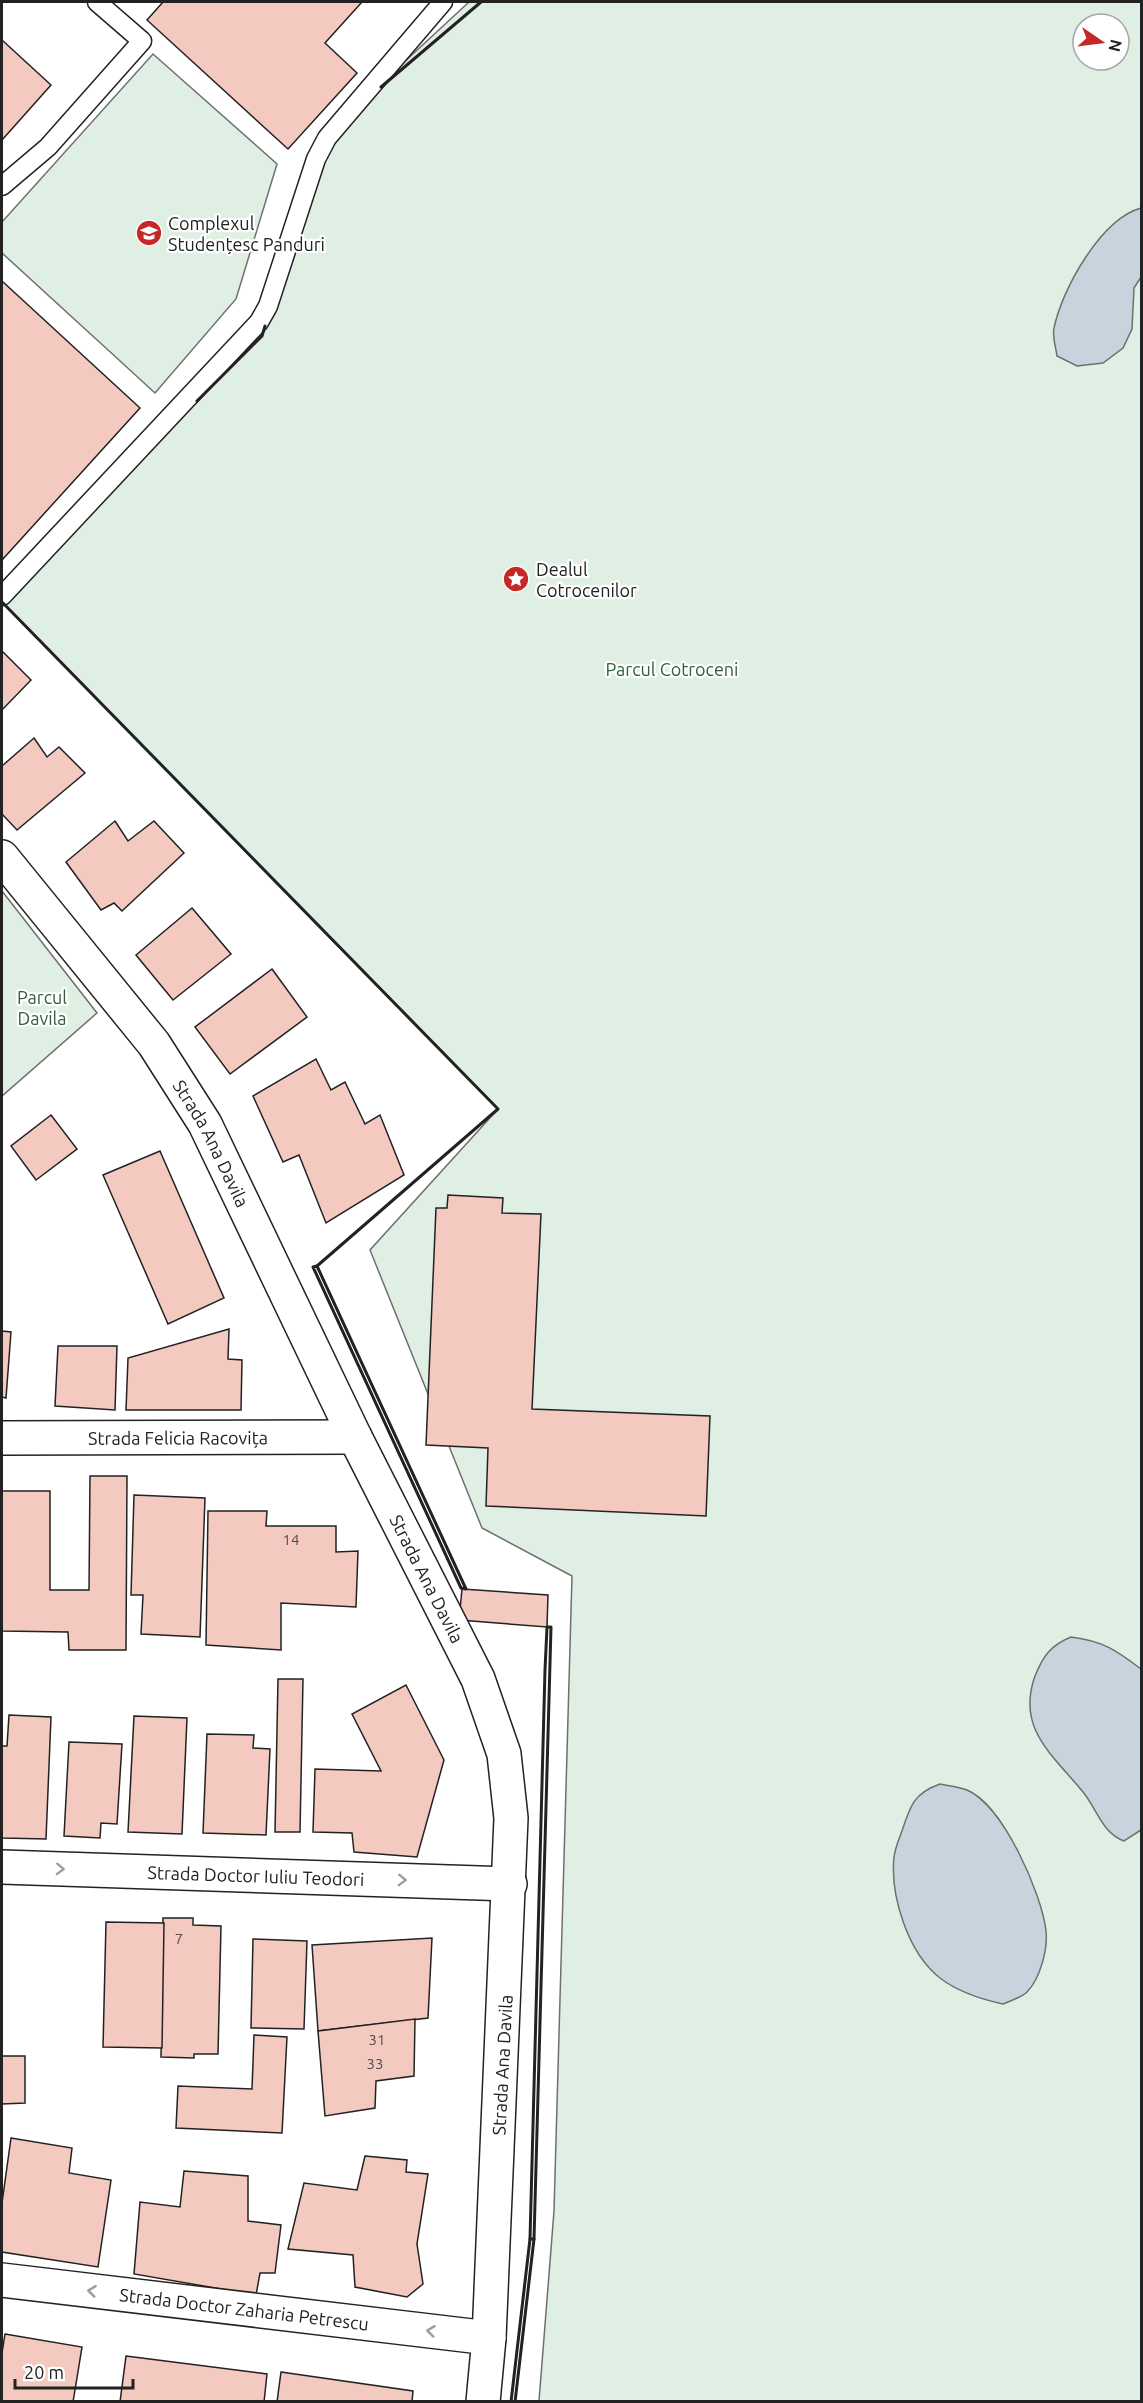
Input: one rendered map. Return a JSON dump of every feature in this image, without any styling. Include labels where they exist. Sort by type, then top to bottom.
[{"type":"street","name":"Strada Ana Davila","points":[[2,857],[154,1044],[205,1124],[355,1437],[478,1679],[494,1720],[509,1788],[510,1884],[489,2338],[483,2402]]},
{"type":"street","name":"Strada Felicia Racovița","points":[[2,1438],[355,1437]]},
{"type":"street","name":"Strada Doctor Iuliu Teodori","points":[[2,1867],[510,1884]]},
{"type":"street","name":"Strada Doctor Zaharia Petrescu","points":[[2,2280],[489,2338]]},
{"type":"lane","points":[[2,186],[48,147],[142,41],[97,2]]},
{"type":"lane","points":[[2,596],[259,322],[268,306],[316,159],[327,138],[443,2]]},
{"type":"green space","name":"Parcul Cotroceni","points":[[469,2],[1141,2],[1141,2401],[539,2401],[554,2211],[572,1576],[482,1528],[370,1250],[498,1109],[2,602],[2,598],[262,336],[331,130]]},
{"type":"green space","points":[[153,54],[277,164],[236,299],[155,393],[2,253],[2,222]]},
{"type":"green space","name":"Parcul Davila","points":[[2,891],[97,1013],[2,1096]]},
{"type":"shaded area","points":[[1141,208],[1141,277],[1134,288],[1132,329],[1123,348],[1103,363],[1077,366],[1057,356],[1054,342],[1054,328],[1065,294],[1074,276],[1098,241],[1126,215]]},
{"type":"shaded area","points":[[1071,1637],[1109,1647],[1141,1669],[1141,1830],[1124,1841],[1110,1832],[1083,1792],[1050,1753],[1034,1726],[1030,1711],[1030,1695],[1041,1663],[1048,1652]]},
{"type":"shaded area","points":[[940,1784],[967,1790],[981,1799],[994,1813],[1007,1831],[1029,1874],[1043,1915],[1046,1938],[1044,1955],[1036,1980],[1027,1992],[1003,2004],[970,1994],[940,1978],[919,1954],[910,1939],[898,1906],[894,1872],[897,1844],[914,1802],[924,1792]]},
{"type":"building","points":[[163,2],[362,2],[325,43],[357,73],[288,149],[147,20]]},
{"type":"building","points":[[2,40],[51,85],[2,140]]},
{"type":"building","points":[[2,281],[140,408],[2,560]]},
{"type":"building","points":[[2,651],[31,680],[2,710]]},
{"type":"building","points":[[34,738],[47,757],[59,747],[85,773],[17,830],[2,814],[2,766]]},
{"type":"building","points":[[115,821],[128,841],[154,821],[184,853],[122,911],[114,903],[101,910],[66,862]]},
{"type":"building","points":[[192,908],[231,954],[173,1000],[136,955]]},
{"type":"building","points":[[272,969],[307,1017],[230,1074],[195,1027]]},
{"type":"building","points":[[316,1059],[331,1090],[345,1082],[365,1124],[380,1115],[404,1175],[326,1223],[299,1155],[283,1162],[253,1096]]},
{"type":"building","points":[[51,1115],[77,1149],[36,1180],[11,1146]]},
{"type":"building","points":[[160,1151],[224,1298],[168,1324],[103,1175]]},
{"type":"building","points":[[448,1195],[503,1198],[502,1213],[541,1214],[532,1409],[710,1416],[706,1516],[486,1506],[488,1448],[426,1445],[436,1208],[447,1208]]},
{"type":"building","points":[[229,1329],[228,1359],[242,1360],[241,1410],[126,1410],[128,1358]]},
{"type":"building","points":[[2,1331],[11,1332],[6,1398],[2,1397]]},
{"type":"building","points":[[58,1346],[117,1346],[115,1410],[55,1406]]},
{"type":"building","points":[[90,1476],[127,1476],[126,1650],[69,1650],[68,1632],[2,1631],[2,1491],[50,1491],[50,1590],[89,1590]]},
{"type":"building","points":[[134,1495],[205,1498],[200,1637],[141,1634],[143,1595],[131,1595]]},
{"type":"building","points":[[208,1511],[267,1511],[266,1526],[336,1526],[336,1552],[358,1551],[356,1607],[281,1603],[281,1650],[206,1645]]},
{"type":"building","points":[[462,1589],[548,1595],[547,1627],[459,1620]]},
{"type":"building","points":[[278,1679],[303,1679],[300,1832],[275,1832]]},
{"type":"building","points":[[406,1685],[444,1760],[417,1857],[354,1852],[352,1833],[313,1832],[315,1769],[381,1771],[352,1714]]},
{"type":"building","points":[[9,1715],[51,1717],[46,1839],[2,1838],[2,1746],[7,1746]]},
{"type":"building","points":[[134,1716],[187,1718],[182,1834],[128,1832]]},
{"type":"building","points":[[207,1734],[254,1735],[253,1748],[270,1749],[266,1835],[203,1833]]},
{"type":"building","points":[[69,1742],[122,1744],[117,1824],[101,1823],[100,1838],[64,1836]]},
{"type":"building","points":[[163,1918],[193,1918],[193,1925],[221,1926],[218,2054],[194,2054],[194,2058],[161,2057]]},
{"type":"building","points":[[106,1922],[164,1923],[162,2048],[103,2047]]},
{"type":"building","points":[[432,1938],[428,2018],[318,2031],[312,1945]]},
{"type":"building","points":[[253,1939],[307,1941],[304,2029],[251,2028]]},
{"type":"building","points":[[415,2019],[414,2076],[376,2081],[375,2108],[325,2116],[318,2031]]},
{"type":"building","points":[[254,2035],[287,2037],[282,2133],[176,2128],[178,2086],[252,2089]]},
{"type":"building","points":[[2,2056],[25,2056],[25,2103],[2,2104]]},
{"type":"building","points":[[11,2138],[72,2148],[69,2173],[111,2180],[98,2267],[2,2252],[2,2203]]},
{"type":"building","points":[[365,2156],[407,2160],[406,2172],[428,2174],[417,2244],[423,2284],[407,2297],[355,2287],[353,2255],[288,2249],[304,2183],[357,2190]]},
{"type":"building","points":[[184,2171],[248,2176],[248,2221],[281,2225],[275,2273],[260,2273],[256,2295],[134,2274],[140,2202],[180,2207]]},
{"type":"building","points":[[5,2334],[82,2347],[73,2402],[2,2402],[2,2353]]},
{"type":"building","points":[[126,2356],[267,2374],[264,2402],[120,2402]]},
{"type":"building","points":[[281,2372],[413,2391],[412,2402],[277,2402]]},
{"type":"wall","points":[[381,87],[481,2]]},
{"type":"wall","points":[[197,401],[262,336],[265,326]]},
{"type":"wall","points":[[2,602],[498,1109],[317,1266]]},
{"type":"wall","points":[[317,1266],[466,1589],[461,1588],[313,1267],[317,1266]]},
{"type":"wall","points":[[530,2239],[545,1670],[547,1627],[551,1627],[534,2239]]},
{"type":"wall","points":[[511,2402],[530,2239],[534,2239],[515,2402]]},
{"type":"place","name":"Complexul Studențesc Panduri","points":[[149,233]]},
{"type":"place","name":"Dealul Cotrocenilor","points":[[516,579]]}]
